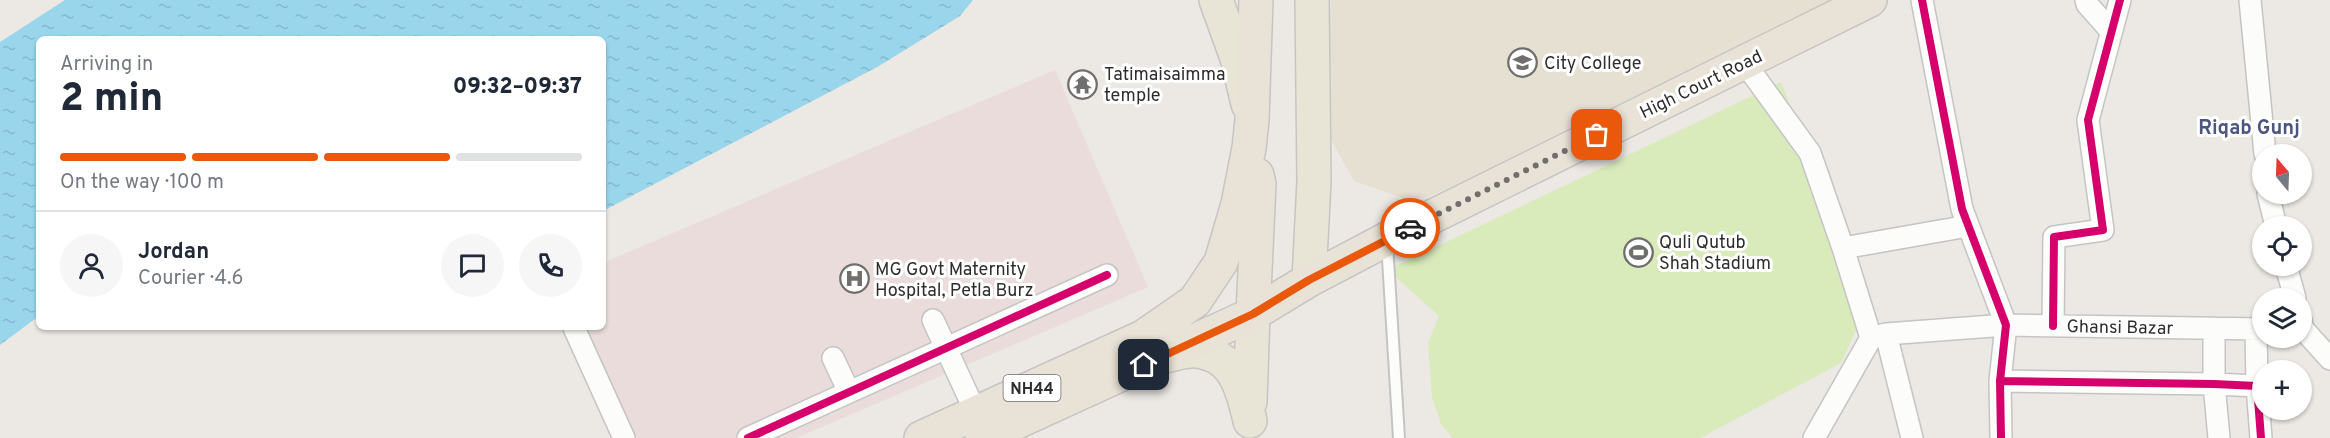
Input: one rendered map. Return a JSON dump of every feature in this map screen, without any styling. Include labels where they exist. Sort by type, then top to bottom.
[{"type":"highway","name":"High Court Road","points":[[979,426],[1143,337],[1195,301],[1221,262],[1238,204],[1250,134],[1256,0]]},
{"type":"highway","name":"High Court Road","points":[[921,438],[979,426],[1165,356],[1253,314],[1309,280],[1387,239],[1870,0]]},
{"type":"highway","points":[[1250,134],[1259,184],[1253,314]]},
{"type":"main road","points":[[1216,0],[1237,58],[1250,134]]},
{"type":"main road","points":[[1309,280],[1314,181],[1312,0]]},
{"type":"main road","points":[[1249,429],[1253,314]]},
{"type":"main road","points":[[1165,356],[1196,351],[1212,355],[1230,365],[1240,382],[1249,429]]},
{"type":"street","points":[[1922,0],[1962,209],[2006,324],[2000,381],[2001,438]]},
{"type":"street","points":[[2086,0],[2110,30]]},
{"type":"street","points":[[2053,326],[2055,237],[2103,230],[2088,120],[2110,30],[2120,0]]},
{"type":"street","points":[[2250,0],[2264,144]]},
{"type":"street","points":[[1744,62],[1810,153],[1843,248],[1879,336],[1912,438]]},
{"type":"street","points":[[1843,248],[1968,226]]},
{"type":"street","points":[[748,438],[1107,275]]},
{"type":"street","points":[[933,320],[979,426]]},
{"type":"street","name":"Ghansi Bazar","points":[[1879,336],[2006,324],[2252,329]]},
{"type":"street","points":[[2214,328],[2214,384],[2219,438]]},
{"type":"street","points":[[575,330],[624,438]]},
{"type":"street","points":[[1814,438],[1879,336]]},
{"type":"street","points":[[2312,338],[2328,355]]},
{"type":"street","points":[[833,358],[849,392]]},
{"type":"street","points":[[2000,381],[2252,386]]},
{"type":"street","points":[[2260,420],[2261,438]]},
{"type":"lane","points":[[1387,239],[1399,438]]},
{"type":"shaded area","name":"City College","points":[[1331,0],[1857,0],[1429,197],[1405,199],[1354,181],[1324,127]]},
{"type":"shaded area","points":[[1055,70],[1148,287],[796,438],[627,438],[584,330],[606,330],[606,262]]},
{"type":"green space","name":"Quli Qutub Shah Stadium","points":[[1781,82],[1841,233],[1871,297],[1841,363],[1700,438],[1453,438],[1441,424],[1432,397],[1428,343],[1439,316],[1388,270]]},
{"type":"water","points":[[65,0],[973,0],[960,16],[879,66],[606,209],[606,36],[36,36],[36,318],[0,345],[0,42]]},
{"type":"cycle path","points":[[1922,0],[1962,209],[2006,325],[2000,381],[2001,438]]},
{"type":"cycle path","points":[[2053,326],[2054,237],[2103,230],[2088,120],[2120,0]]},
{"type":"cycle path","points":[[748,438],[1107,275]]},
{"type":"cycle path","points":[[2000,381],[2257,386],[2261,438]]},
{"type":"way so far","points":[[1410,228],[1597,135]]},
{"type":"place","name":"City College","points":[[1523,63]]},
{"type":"place","name":"Tatimaisaimma temple","points":[[1083,84]]},
{"type":"place","name":"Quli Qutub Shah Stadium","points":[[1638,252]]},
{"type":"place","name":"MG Govt Maternity Hospital, Petla Burz","points":[[854,279]]},
{"type":"district","name":"Riqab Gunj","points":[[2249,127]]},
{"type":"route","points":[[1144,365],[1253,314],[1309,280],[1410,228]]}]
